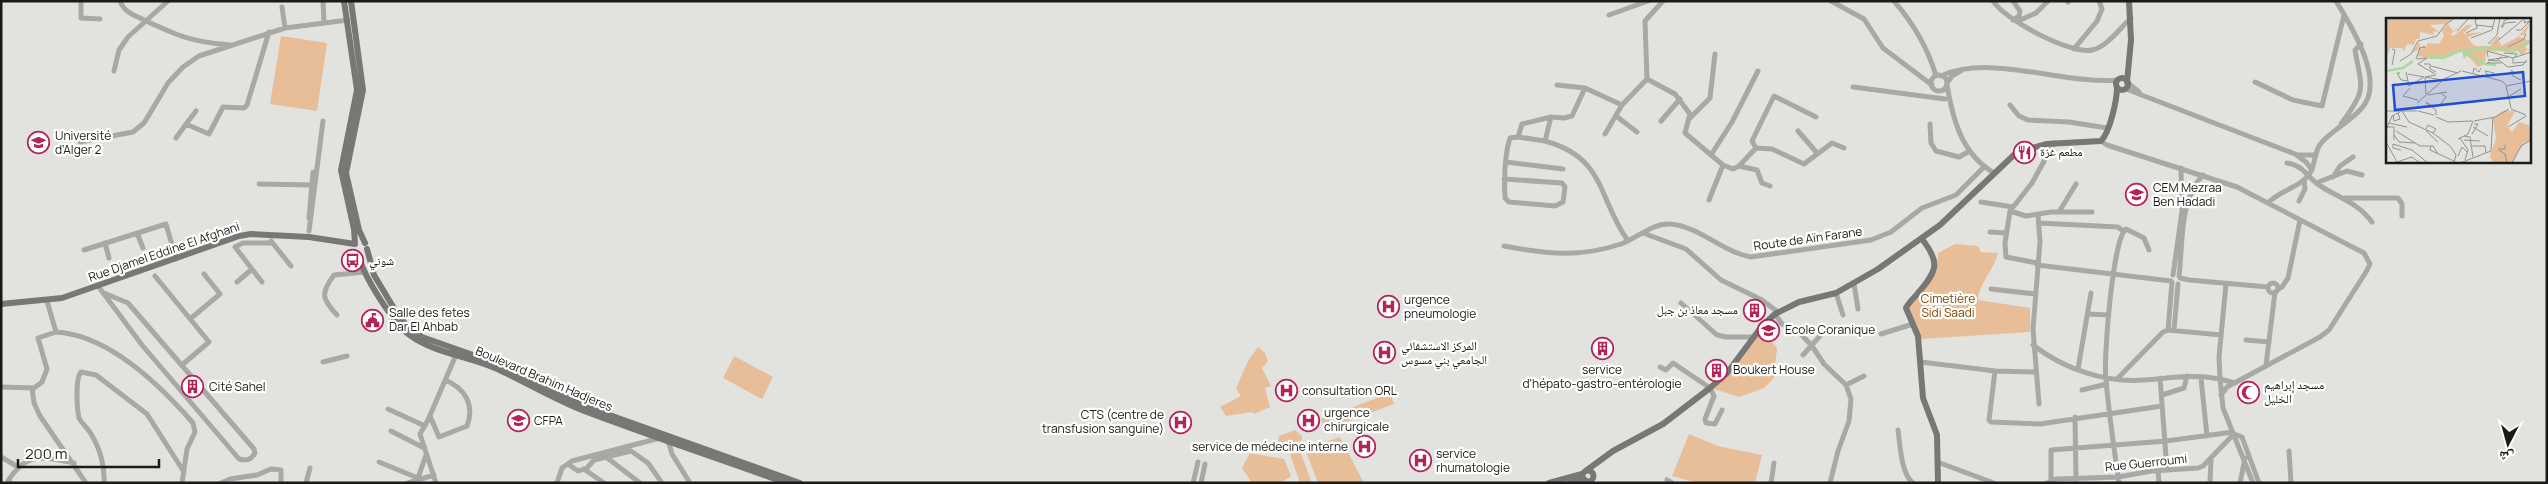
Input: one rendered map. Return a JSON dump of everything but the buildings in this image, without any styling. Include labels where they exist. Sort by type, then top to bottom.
[{"type":"main road","points":[[344,1],[351,20]]},
{"type":"main road","points":[[351,1],[351,20],[360,93],[346,168],[359,230],[366,246],[369,263],[376,283]]},
{"type":"main road","points":[[2116,100],[2126,86],[2130,57],[2131,18],[2129,1]]},
{"type":"main road","points":[[1570,483],[1589,478],[1606,456],[1663,424],[1710,388],[1727,373],[1754,337],[1777,313],[1805,300],[1836,293],[1854,284],[1922,239],[1952,214],[2010,157],[2022,150],[2054,143],[2101,141],[2116,100],[2117,83],[2130,57]]},
{"type":"main road","points":[[2117,83],[2125,79],[2126,86]]},
{"type":"main road","points":[[2117,83],[2126,86]]},
{"type":"main road","points":[[360,93],[341,166],[354,229],[356,249],[366,272],[376,283],[400,318],[422,337],[490,361],[590,408],[664,439],[800,483]]},
{"type":"main road","name":"Rue Djamel Eddine El Afghani","points":[[1,304],[47,301],[98,286],[239,236],[309,234],[356,249],[359,242],[366,246]]},
{"type":"main road","points":[[1922,239],[1936,259],[1935,266],[1930,277],[1908,304],[1907,312],[1918,336],[1923,398],[1937,433],[1940,464],[1938,483]]},
{"type":"main road","points":[[356,249],[364,253],[366,246]]},
{"type":"main road","name":"Boulevard Brahim Hadjeres","points":[[376,283],[389,313],[403,330],[427,345],[501,371],[587,412],[786,483]]},
{"type":"main road","points":[[1549,483],[1589,478]]},
{"type":"street","points":[[81,1],[82,18],[100,19]]},
{"type":"street","points":[[120,1],[127,11],[167,32],[188,40],[234,45]]},
{"type":"street","points":[[114,71],[119,50],[128,37],[168,1]]},
{"type":"street","points":[[323,1],[324,23]]},
{"type":"street","points":[[1609,15],[1648,1]]},
{"type":"street","points":[[1605,134],[1622,105],[1647,79],[1645,21],[1663,1]]},
{"type":"street","points":[[1831,1],[1864,19],[1883,48],[1932,85],[1951,105]]},
{"type":"street","points":[[1894,1],[1913,25],[1931,62],[1947,84],[1951,105],[1968,152],[1984,167],[1994,173]]},
{"type":"street","points":[[1992,1],[2026,28],[2074,49],[2092,50],[2106,42],[2131,18]]},
{"type":"street","points":[[2013,1],[2020,11],[2016,21]]},
{"type":"street","points":[[2016,21],[2036,13],[2048,1]]},
{"type":"street","points":[[2074,49],[2097,21],[2102,9],[2099,1]]},
{"type":"street","points":[[2268,203],[2278,194],[2309,176],[2322,141],[2363,108],[2368,98],[2370,84],[2364,51],[2336,1]]},
{"type":"street","points":[[282,7],[285,28]]},
{"type":"street","points":[[2256,82],[2293,100],[2322,106],[2344,14]]},
{"type":"street","points":[[80,142],[133,132],[144,123],[168,83],[192,59],[285,28],[351,20]]},
{"type":"street","points":[[186,124],[209,134],[223,107],[244,108],[247,105],[269,32]]},
{"type":"street","points":[[2334,132],[2359,96],[2362,80],[2355,50],[2360,44]]},
{"type":"street","points":[[1689,120],[1710,98],[1715,54]]},
{"type":"street","points":[[1932,85],[1940,76],[1969,67],[2117,83]]},
{"type":"street","points":[[1937,90],[1942,90],[1955,74],[1969,67]]},
{"type":"street","points":[[1711,155],[1732,122],[1758,71]]},
{"type":"street","points":[[1647,79],[1680,99],[1690,114],[1685,133],[1724,165],[1733,168],[1739,166],[1753,167],[1757,170],[1762,183],[1770,186]]},
{"type":"street","points":[[1557,85],[1585,88],[1622,105]]},
{"type":"street","points":[[1853,86],[1945,98]]},
{"type":"street","points":[[2126,86],[2141,94],[2295,154],[2306,162],[2312,170]]},
{"type":"street","points":[[1518,137],[1522,124],[1551,117],[1569,118],[1572,116],[1585,88]]},
{"type":"street","points":[[1756,148],[1752,141],[1774,96],[1816,117]]},
{"type":"street","points":[[1661,121],[1680,99]]},
{"type":"street","points":[[2010,106],[2020,116],[2028,120],[2069,122],[2107,128]]},
{"type":"street","points":[[176,138],[196,111]]},
{"type":"street","points":[[1616,116],[1637,132]]},
{"type":"street","points":[[1545,141],[1551,117]]},
{"type":"street","points":[[309,234],[323,121]]},
{"type":"street","points":[[1930,124],[1931,143],[1936,151],[1960,157],[1968,152]]},
{"type":"street","points":[[1798,131],[1817,153]]},
{"type":"street","points":[[1504,178],[1562,183],[1565,187],[1563,202],[1555,206],[1506,200],[1504,178],[1510,138],[1518,137],[1545,141],[1562,146],[1580,156],[1591,167],[1614,218],[1628,241]]},
{"type":"street","points":[[2101,141],[2107,146],[2237,187],[2364,254],[2370,264],[2329,330],[2320,337],[2227,387],[2221,394]]},
{"type":"street","points":[[1756,148],[1772,149],[1804,164],[1832,143],[1844,148]]},
{"type":"street","points":[[2054,143],[2046,161],[2012,209],[2006,233],[2004,251],[2006,257],[2037,264],[2113,273],[2268,288],[2270,292],[2282,287],[2288,278],[2300,220]]},
{"type":"street","points":[[1739,166],[1756,148]]},
{"type":"street","points":[[309,234],[314,163],[318,152]]},
{"type":"street","points":[[2295,154],[2316,155]]},
{"type":"street","points":[[2333,177],[2340,166],[2353,157]]},
{"type":"street","points":[[1506,162],[1563,169]]},
{"type":"street","points":[[2287,163],[2299,166],[2316,183],[2364,211],[2372,222]]},
{"type":"street","points":[[1709,200],[1724,165]]},
{"type":"street","name":"Route de Aïn Farane","points":[[1504,246],[1545,254],[1571,255],[1601,250],[1628,241],[1661,224],[1680,226],[1739,255],[1751,257],[1871,240],[1891,232],[1922,208],[1956,195],[1984,167]]},
{"type":"street","points":[[2171,330],[2182,211],[2181,168]]},
{"type":"street","points":[[2316,183],[2350,171],[2362,175]]},
{"type":"street","points":[[2175,279],[2188,198],[2203,175]]},
{"type":"street","points":[[2299,201],[2305,189],[2304,180]]},
{"type":"street","points":[[259,184],[312,185]]},
{"type":"street","points":[[2059,212],[2076,184]]},
{"type":"street","points":[[2343,198],[2398,198],[2402,204],[2402,216]]},
{"type":"street","points":[[1982,202],[2012,209],[2022,216],[2059,212],[2092,212]]},
{"type":"street","points":[[2038,215],[2033,345],[2039,404]]},
{"type":"street","points":[[2039,223],[2118,227],[2123,231]]},
{"type":"street","points":[[84,250],[166,224],[176,258]]},
{"type":"street","points":[[2123,231],[2129,229],[2144,238],[2149,250]]},
{"type":"street","points":[[2118,480],[2106,382],[2113,273],[2123,231]]},
{"type":"street","points":[[1990,232],[2006,233]]},
{"type":"street","points":[[137,233],[143,248]]},
{"type":"street","points":[[1643,233],[1686,249],[1721,280],[1757,297],[1777,313],[1782,324],[1799,332],[1812,346],[1824,364],[1846,386],[1851,399],[1850,414],[1830,483]]},
{"type":"street","points":[[271,235],[271,244],[291,266]]},
{"type":"street","points":[[262,282],[235,247],[243,243],[271,244]]},
{"type":"street","points":[[105,244],[109,258]]},
{"type":"street","points":[[237,282],[252,269]]},
{"type":"street","points":[[337,315],[327,304],[324,288],[334,275],[366,272]]},
{"type":"street","points":[[190,319],[220,294],[204,274]]},
{"type":"street","points":[[155,276],[209,342],[182,364]]},
{"type":"street","points":[[2266,365],[2277,285],[2273,283],[2268,288]]},
{"type":"street","points":[[1854,284],[1858,309]]},
{"type":"street","points":[[2226,284],[2221,335],[2221,394],[2223,408],[2245,458],[2253,483]]},
{"type":"street","points":[[98,286],[114,310],[142,345],[239,459],[252,458],[255,453],[254,448],[128,303],[104,293]]},
{"type":"street","points":[[1991,289],[2035,294]]},
{"type":"street","points":[[1836,293],[1843,315]]},
{"type":"street","points":[[2078,369],[2090,293]]},
{"type":"street","points":[[47,301],[56,332]]},
{"type":"street","points":[[1681,304],[1717,334],[1726,337],[1754,337]]},
{"type":"street","points":[[2088,314],[2110,315]]},
{"type":"street","points":[[1882,334],[1913,324]]},
{"type":"street","points":[[2117,380],[2163,332],[2171,330],[2221,335]]},
{"type":"street","points":[[1,387],[32,388],[42,382],[47,369],[38,338],[56,332],[76,334],[99,344],[168,394],[195,427],[185,456],[182,483]]},
{"type":"street","points":[[1803,355],[1820,336]]},
{"type":"street","points":[[2246,340],[2269,342]]},
{"type":"street","points":[[2033,345],[2053,360],[2106,382]]},
{"type":"street","points":[[436,483],[420,434],[430,416],[456,355]]},
{"type":"street","points":[[324,362],[347,356]]},
{"type":"street","points":[[1921,362],[1995,371],[2035,372]]},
{"type":"street","points":[[1660,367],[1666,370],[1673,363],[1710,388],[1714,395],[1706,422],[1715,424],[1722,410]]},
{"type":"street","points":[[1995,371],[1990,422],[2032,424],[2162,406]]},
{"type":"street","points":[[104,483],[105,471],[98,450],[90,432],[79,416],[77,379],[81,372],[96,375],[148,414],[184,472]]},
{"type":"street","points":[[1846,386],[1864,376]]},
{"type":"street","points":[[2082,390],[2117,380],[2146,380],[2187,376],[2235,383]]},
{"type":"street","points":[[2162,395],[2184,388],[2187,376]]},
{"type":"street","points":[[2160,378],[2167,470]]},
{"type":"street","points":[[2201,378],[2207,436]]},
{"type":"street","points":[[430,416],[439,437],[466,426],[470,406],[457,385],[445,380]]},
{"type":"street","points":[[32,388],[36,410],[86,483]]},
{"type":"street","points":[[388,409],[424,426]]},
{"type":"street","points":[[2075,417],[2076,480]]},
{"type":"street","points":[[1898,430],[1905,467],[1909,480],[1913,483]]},
{"type":"street","points":[[390,431],[424,448]]},
{"type":"street","points":[[2049,482],[2051,450],[2115,446],[2234,433],[2242,437],[2259,483]]},
{"type":"street","name":"Rue Guerroumi","points":[[2049,482],[2056,479],[2118,480],[2158,470],[2198,468],[2211,458],[2234,433]]},
{"type":"street","points":[[557,483],[562,468],[572,460],[664,439],[690,483]]},
{"type":"street","points":[[568,464],[578,471],[584,469],[594,460],[632,451],[648,463],[662,483]]},
{"type":"street","points":[[2289,451],[2291,483]]},
{"type":"street","points":[[418,478],[426,455]]},
{"type":"street","points":[[1,456],[18,467]]},
{"type":"street","points":[[606,457],[640,483]]},
{"type":"street","points":[[12,483],[8,481],[24,462],[43,458],[74,463]]},
{"type":"street","points":[[2210,483],[2211,458]]},
{"type":"street","points":[[2240,483],[2245,458]]},
{"type":"street","points":[[379,462],[418,478]]},
{"type":"street","points":[[1193,483],[1198,462]]},
{"type":"street","points":[[1771,483],[1774,463]]},
{"type":"street","points":[[1200,483],[1206,464]]},
{"type":"street","points":[[1940,464],[1994,482]]},
{"type":"street","points":[[221,483],[276,468],[282,473],[281,483]]},
{"type":"street","points":[[306,483],[310,468]]},
{"type":"street","points":[[584,469],[604,483]]},
{"type":"street","points":[[2158,470],[2159,483]]},
{"type":"street","points":[[408,483],[418,478],[434,475]]},
{"type":"green space","points":[[281,36],[327,43],[317,111],[270,104]]},
{"type":"green space","name":"Cimetière Sidi Saadi","points":[[1955,244],[1978,246],[1981,252],[1998,253],[1981,288],[1978,300],[2030,308],[2030,332],[1921,339],[1909,306],[1937,265],[1938,253]]},
{"type":"green space","points":[[1762,331],[1777,348],[1774,378],[1764,388],[1739,397],[1714,389],[1729,373]]},
{"type":"green space","points":[[1258,347],[1265,353],[1268,361],[1262,368],[1271,386],[1265,388],[1270,407],[1254,414],[1252,412],[1226,416],[1220,407],[1241,396],[1236,388],[1248,361]]},
{"type":"green space","points":[[734,356],[773,377],[762,399],[723,378]]},
{"type":"green space","points":[[1390,393],[1394,404],[1325,430],[1321,419]]},
{"type":"green space","points":[[1295,430],[1302,436],[1302,440],[1280,449],[1277,447],[1279,436]]},
{"type":"green space","points":[[1689,434],[1718,446],[1762,455],[1755,483],[1698,483],[1672,476]]},
{"type":"green space","points":[[1340,437],[1364,483],[1318,483],[1305,449]]},
{"type":"green space","points":[[1298,449],[1312,483],[1300,483],[1290,454]]},
{"type":"green space","points":[[1250,453],[1284,459],[1291,476],[1281,483],[1252,483],[1242,468]]},
{"type":"place","name":"Université d'Alger 2","points":[[39,143]]},
{"type":"place","name":"مطعم غزة","points":[[2024,152]]},
{"type":"place","name":"CEM Mezraa Ben Hadadi","points":[[2137,195]]},
{"type":"place","name":"شوني","points":[[353,261]]},
{"type":"place","name":"urgence pneumologie","points":[[1388,307]]},
{"type":"place","name":"مسجد معاذ بن جبل","points":[[1754,310]]},
{"type":"place","name":"Salle des fetes Dar El Ahbab","points":[[373,320]]},
{"type":"place","name":"Ecole Coranique","points":[[1769,330]]},
{"type":"place","name":"service d'hépato-gastro-entérologie","points":[[1602,349]]},
{"type":"place","name":"المركز الاستشفائي الجامعي بني مسوس","points":[[1385,353]]},
{"type":"place","name":"Boukert House","points":[[1717,370]]},
{"type":"place","name":"Cité Sahel","points":[[193,387]]},
{"type":"place","name":"consultation ORL","points":[[1286,391]]},
{"type":"place","name":"مسجد إبراهيم الخليل","points":[[2248,392]]},
{"type":"place","name":"urgence chirurgicale","points":[[1308,420]]},
{"type":"place","name":"CFPA","points":[[518,421]]},
{"type":"place","name":"CTS (centre de transfusion sanguine)","points":[[1180,422]]},
{"type":"place","name":"service de médecine interne","points":[[1364,447]]},
{"type":"place","name":"service rhumatologie","points":[[1420,461]]}]
